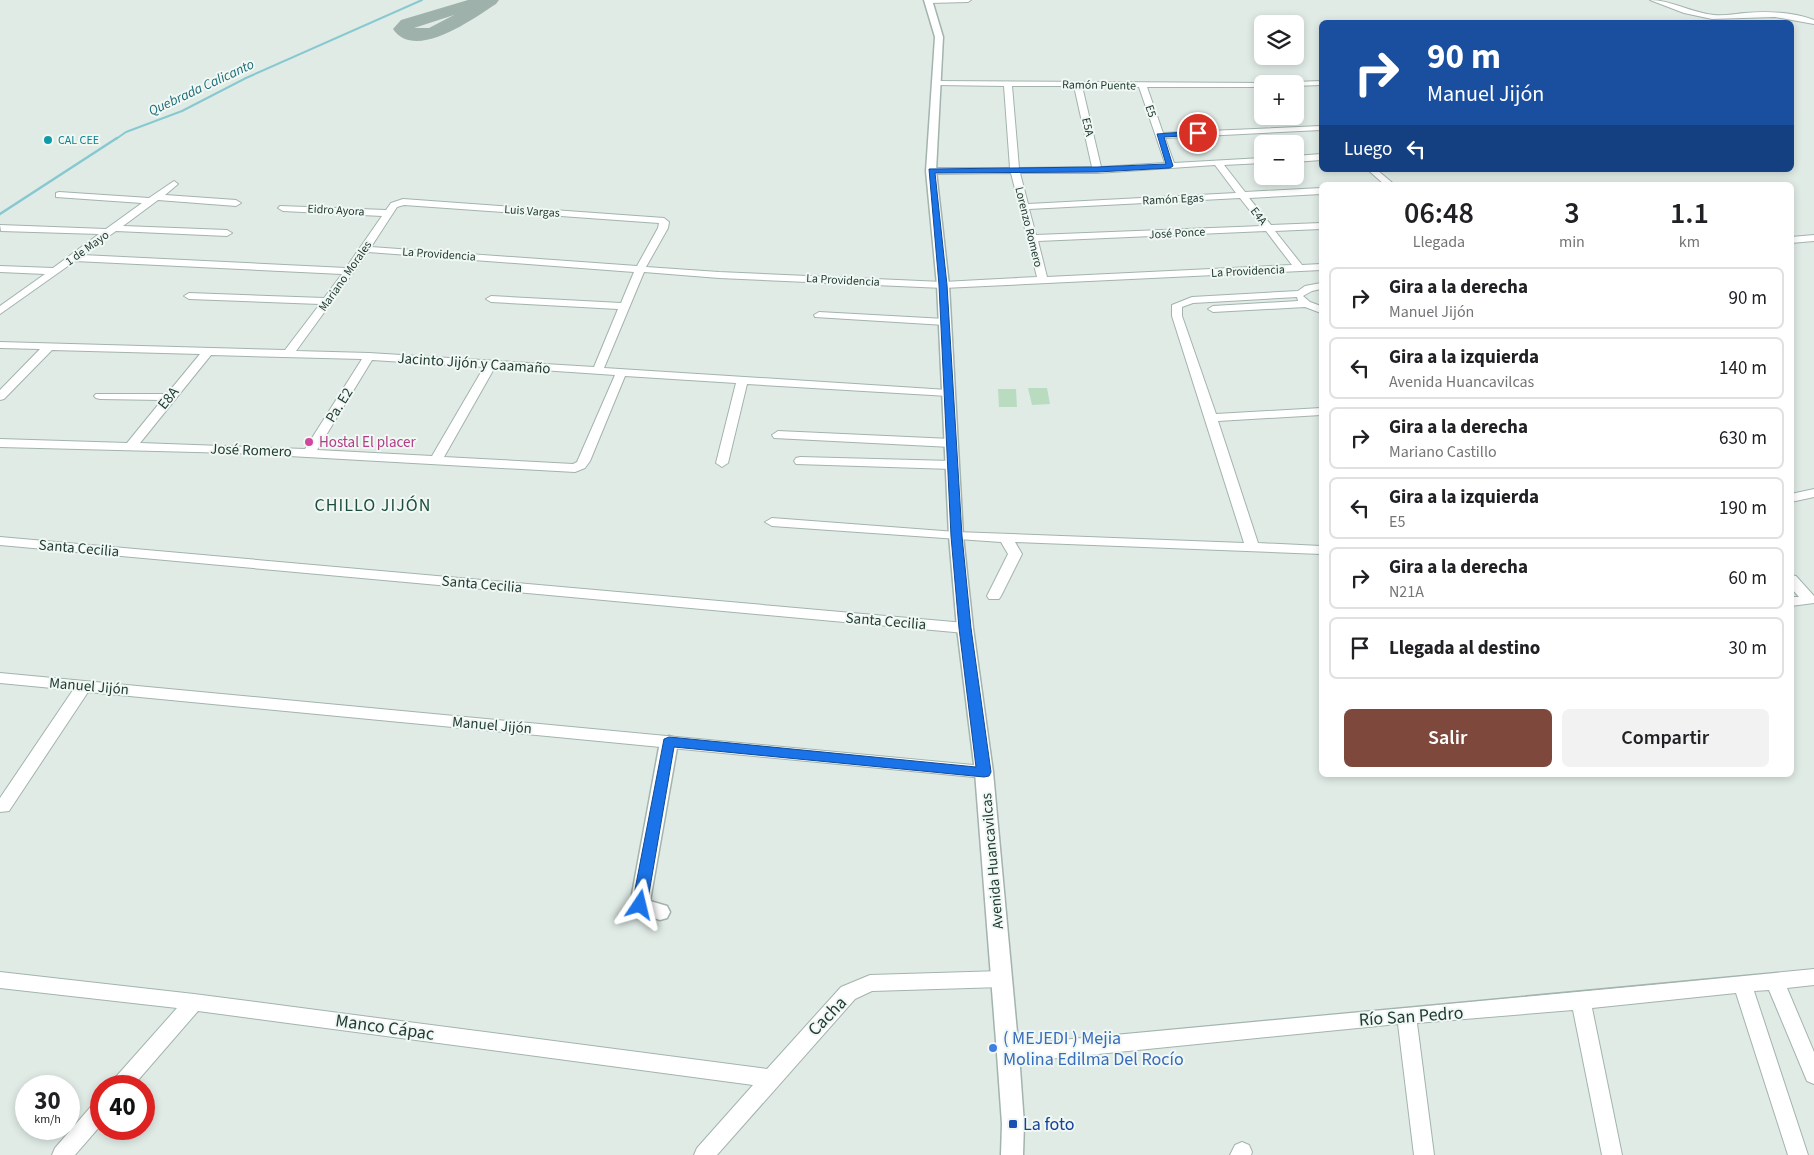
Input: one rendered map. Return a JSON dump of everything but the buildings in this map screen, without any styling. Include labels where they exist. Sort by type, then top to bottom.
[{"type":"street","points":[[929,0],[968,0]]},
{"type":"street","name":"Avenida Huancavilcas","points":[[929,0],[938,38],[931,171],[943,285],[956,536],[965,628],[984,772],[1008,1054],[1013,1124],[1012,1155]]},
{"type":"street","points":[[1653,0],[1682,11],[1704,16],[1733,18],[1763,14],[1796,17],[1814,22]]},
{"type":"street","name":"Ramón Puente","points":[[936,83],[1143,86],[1254,85]]},
{"type":"street","points":[[1304,84],[1319,83]]},
{"type":"street","name":"Lorenzo Romero","points":[[1008,84],[1015,171],[1043,281]]},
{"type":"street","name":"E5A","points":[[1078,85],[1097,170]]},
{"type":"street","name":"E5","points":[[1143,86],[1170,166]]},
{"type":"street","points":[[1160,136],[1317,127]]},
{"type":"street","points":[[1304,158],[1319,157]]},
{"type":"street","points":[[931,171],[1097,170],[1254,161]]},
{"type":"street","name":"E4A","points":[[1218,163],[1300,269]]},
{"type":"street","points":[[1375,172],[1387,182]]},
{"type":"street","name":"1 de Mayo","points":[[0,311],[174,184]]},
{"type":"street","name":"Ramón Egas","points":[[1024,206],[1319,191]]},
{"type":"street","points":[[59,195],[236,203]]},
{"type":"street","name":"Mariano Morales","points":[[290,353],[365,249],[394,204],[403,202]]},
{"type":"street","name":"Luis Vargas","points":[[403,202],[662,220],[663,228],[640,269]]},
{"type":"street","name":"Eidro Ayora","points":[[283,208],[388,213]]},
{"type":"street","name":"José Ponce","points":[[1032,238],[1319,226]]},
{"type":"street","points":[[1,228],[227,233]]},
{"type":"street","points":[[1794,240],[1814,238]]},
{"type":"street","name":"La Providencia","points":[[365,249],[719,275],[943,285],[1319,267]]},
{"type":"street","points":[[73,258],[349,271]]},
{"type":"street","points":[[0,268],[56,271]]},
{"type":"street","points":[[597,372],[640,269]]},
{"type":"street","points":[[1252,547],[1177,316],[1177,306],[1192,300],[1300,294],[1309,288],[1319,286]]},
{"type":"street","points":[[1300,294],[1301,300],[1306,304],[1319,309]]},
{"type":"street","points":[[189,296],[328,301]]},
{"type":"street","points":[[491,299],[625,306]]},
{"type":"street","points":[[1178,310],[1306,304]]},
{"type":"street","points":[[819,315],[945,322]]},
{"type":"street","name":"Jacinto Jijón y Caamaño","points":[[0,346],[208,350],[369,356],[948,393]]},
{"type":"street","points":[[0,397],[50,346]]},
{"type":"street","name":"E8A","points":[[130,447],[168,397],[208,350]]},
{"type":"street","name":"Pa. E2","points":[[308,453],[369,356]]},
{"type":"street","points":[[436,460],[492,363]]},
{"type":"street","name":"José Romero","points":[[0,443],[308,453],[575,468],[581,465],[621,373]]},
{"type":"street","points":[[722,463],[735,400],[742,380]]},
{"type":"street","points":[[100,396],[168,397]]},
{"type":"street","points":[[1211,418],[1319,411]]},
{"type":"street","points":[[778,435],[951,443]]},
{"type":"street","points":[[800,461],[952,465]]},
{"type":"street","points":[[1794,497],[1814,493]]},
{"type":"street","points":[[772,522],[956,536],[1319,550]]},
{"type":"street","points":[[994,596],[1015,554],[1006,538]]},
{"type":"street","name":"Santa Cecilia","points":[[0,541],[965,628]]},
{"type":"street","points":[[1794,582],[1810,600],[1794,602]]},
{"type":"street","name":"Manuel Jijón","points":[[0,678],[984,772]]},
{"type":"street","points":[[3,807],[84,686]]},
{"type":"street","points":[[660,912],[640,905],[669,742]]},
{"type":"street","name":"Río San Pedro","points":[[1008,1054],[1406,1016],[1470,1012],[1742,983],[1775,982],[1814,976]]},
{"type":"street","name":"Cacha","points":[[704,1155],[770,1078],[848,993],[870,983],[1002,979]]},
{"type":"street","name":"Manco Cápac","points":[[0,980],[194,1002],[770,1078]]},
{"type":"street","points":[[1775,982],[1814,1074]]},
{"type":"street","points":[[1742,983],[1798,1155]]},
{"type":"street","points":[[1581,1001],[1612,1155]]},
{"type":"street","points":[[131,1075],[194,1002]]},
{"type":"street","points":[[1406,1016],[1424,1155]]},
{"type":"street","points":[[62,1155],[90,1123]]},
{"type":"green space","points":[[1028,388],[1047,388],[1050,404],[1032,405]]},
{"type":"green space","points":[[998,389],[1016,389],[1017,407],[999,407]]},
{"type":"waterway","name":"Quebrada Calicanto","points":[[116,139],[126,132],[182,111],[246,78],[422,0]]},
{"type":"waterway","name":"Quebrada Calicanto","points":[[0,214],[117,138]]},
{"type":"taxiway","points":[[486,0],[407,24],[402,29],[412,34],[422,35],[434,32],[447,27],[490,0]]},
{"type":"place","name":"CAL CEE","points":[[48,140]]},
{"type":"place","name":"Hostal El placer","points":[[309,442]]},
{"type":"place","name":"( MEJEDI ) Mejia Molina Edilma Del Rocío","points":[[993,1048]]},
{"type":"place","name":"La foto","points":[[1013,1124]]},
{"type":"district","name":"CHILLO JIJÓN","points":[[373,505]]},
{"type":"route","points":[[640,905],[669,742],[984,772],[965,628],[956,536],[943,285],[931,171],[1097,170],[1170,166],[1160,136],[1198,133]]}]
